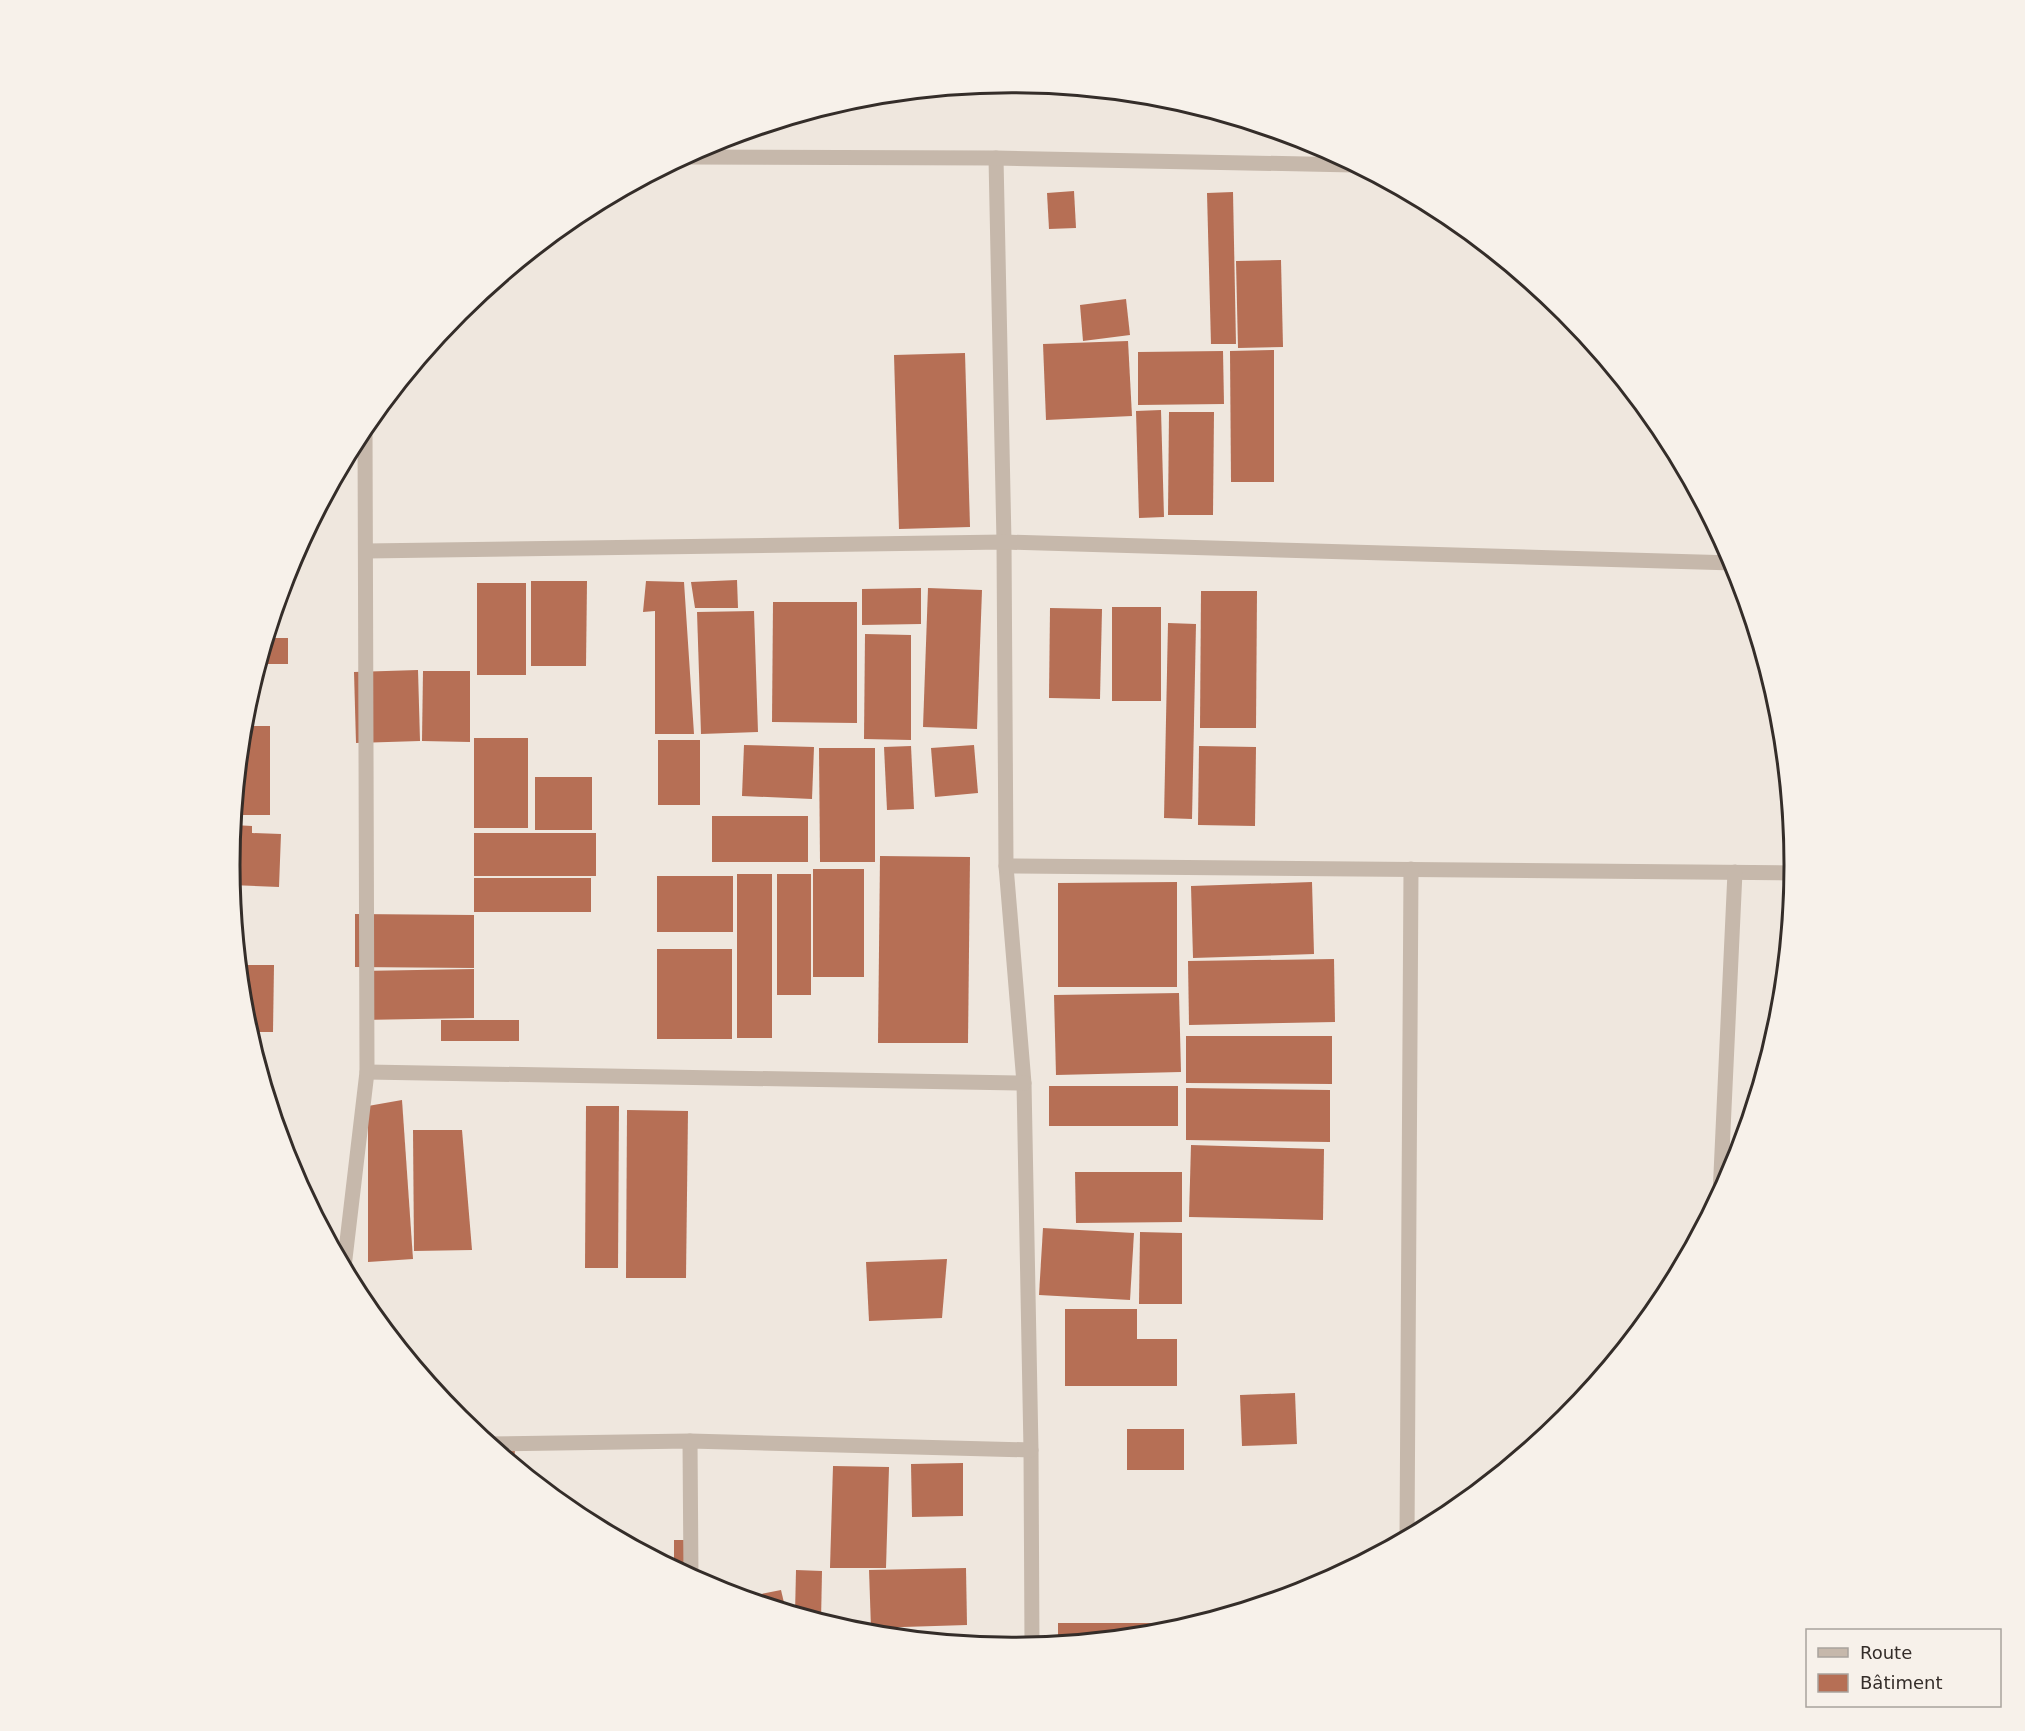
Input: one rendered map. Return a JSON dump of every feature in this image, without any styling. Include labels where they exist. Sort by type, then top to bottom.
[{"type":"street","points":[[706,157],[1325,160]]},
{"type":"street","points":[[996,158],[1004,542],[1006,866],[1024,1083],[1032,1637]]},
{"type":"street","points":[[345,1256],[367,1072],[365,444]]},
{"type":"street","points":[[366,551],[1004,542],[1723,563]]},
{"type":"street","points":[[1006,866],[1785,873]]},
{"type":"street","points":[[1407,1530],[1411,869]]},
{"type":"street","points":[[1721,1172],[1734,872]]},
{"type":"street","points":[[367,1072],[1024,1083]]},
{"type":"street","points":[[501,1444],[690,1441],[1031,1450]]},
{"type":"street","points":[[690,1441],[691,1567]]},
{"type":"building","points":[[1074,191],[1076,228],[1049,229],[1047,193]]},
{"type":"building","points":[[1233,192],[1236,344],[1211,344],[1207,193]]},
{"type":"building","points":[[1281,260],[1283,347],[1238,348],[1236,261]]},
{"type":"building","points":[[1126,299],[1130,335],[1083,341],[1080,305]]},
{"type":"building","points":[[1128,341],[1132,416],[1046,420],[1043,344]]},
{"type":"building","points":[[1274,350],[1274,482],[1231,482],[1230,351]]},
{"type":"building","points":[[1223,351],[1224,404],[1138,405],[1138,352]]},
{"type":"building","points":[[965,353],[970,527],[899,529],[894,355]]},
{"type":"building","points":[[1161,410],[1164,517],[1139,518],[1136,411]]},
{"type":"building","points":[[1169,412],[1214,412],[1213,515],[1168,515]]},
{"type":"building","points":[[737,580],[738,608],[695,608],[691,582]]},
{"type":"building","points":[[531,581],[587,581],[586,666],[531,666]]},
{"type":"building","points":[[646,581],[684,582],[694,734],[655,734],[655,611],[643,612]]},
{"type":"building","points":[[477,583],[526,583],[526,675],[477,675]]},
{"type":"building","points":[[921,588],[921,624],[862,625],[862,589]]},
{"type":"building","points":[[928,588],[982,590],[977,729],[923,727]]},
{"type":"building","points":[[1201,591],[1257,591],[1256,728],[1200,728]]},
{"type":"building","points":[[773,602],[857,602],[857,723],[772,722]]},
{"type":"building","points":[[1112,607],[1161,607],[1161,701],[1112,701]]},
{"type":"building","points":[[1050,608],[1102,609],[1100,699],[1049,698]]},
{"type":"building","points":[[754,611],[758,732],[701,734],[697,612]]},
{"type":"building","points":[[1168,623],[1196,624],[1192,819],[1164,818]]},
{"type":"building","points":[[865,634],[911,635],[911,740],[864,739]]},
{"type":"building","points":[[275,638],[288,638],[288,664],[267,664]]},
{"type":"building","points":[[418,670],[420,741],[356,743],[354,672]]},
{"type":"building","points":[[423,671],[470,671],[470,742],[422,741]]},
{"type":"building","points":[[253,726],[270,726],[270,815],[242,815]]},
{"type":"building","points":[[474,738],[528,738],[528,828],[474,828]]},
{"type":"building","points":[[658,740],[700,740],[700,805],[658,805]]},
{"type":"building","points":[[744,745],[814,747],[812,799],[742,796]]},
{"type":"building","points":[[974,745],[978,793],[935,797],[931,748]]},
{"type":"building","points":[[911,746],[914,809],[887,810],[884,747]]},
{"type":"building","points":[[1199,746],[1256,747],[1255,826],[1198,825]]},
{"type":"building","points":[[819,748],[875,748],[875,862],[820,862]]},
{"type":"building","points":[[535,777],[592,777],[592,830],[535,830]]},
{"type":"building","points":[[712,816],[808,816],[808,862],[712,862]]},
{"type":"building","points":[[242,825],[252,826],[252,833],[281,834],[279,887],[241,885]]},
{"type":"building","points":[[474,833],[596,833],[596,876],[474,876]]},
{"type":"building","points":[[880,856],[970,857],[968,1043],[878,1043]]},
{"type":"building","points":[[813,869],[864,869],[864,977],[813,977]]},
{"type":"building","points":[[737,874],[772,874],[772,1038],[737,1038]]},
{"type":"building","points":[[777,874],[811,874],[811,995],[777,995]]},
{"type":"building","points":[[657,876],[733,876],[733,932],[657,932]]},
{"type":"building","points":[[474,878],[591,878],[591,912],[474,912]]},
{"type":"building","points":[[1177,882],[1177,987],[1058,987],[1058,883]]},
{"type":"building","points":[[1312,882],[1314,954],[1193,958],[1191,886]]},
{"type":"building","points":[[355,914],[474,915],[474,968],[355,967]]},
{"type":"building","points":[[657,949],[732,949],[732,1039],[657,1039]]},
{"type":"building","points":[[1334,959],[1335,1022],[1189,1025],[1188,961]]},
{"type":"building","points":[[247,965],[274,965],[273,1032],[259,1032]]},
{"type":"building","points":[[474,969],[474,1018],[361,1020],[360,971]]},
{"type":"building","points":[[1179,993],[1181,1072],[1056,1075],[1054,995]]},
{"type":"building","points":[[441,1020],[519,1020],[519,1041],[441,1041]]},
{"type":"building","points":[[1186,1036],[1332,1036],[1332,1084],[1186,1083]]},
{"type":"building","points":[[1049,1086],[1178,1086],[1178,1126],[1049,1126]]},
{"type":"building","points":[[1186,1088],[1330,1090],[1330,1142],[1186,1140]]},
{"type":"building","points":[[402,1100],[413,1259],[368,1262],[368,1106]]},
{"type":"building","points":[[586,1106],[619,1106],[618,1268],[585,1268]]},
{"type":"building","points":[[627,1110],[688,1111],[686,1278],[626,1278]]},
{"type":"building","points":[[413,1130],[462,1130],[472,1250],[414,1251]]},
{"type":"building","points":[[1191,1145],[1324,1149],[1323,1220],[1189,1217]]},
{"type":"building","points":[[1075,1172],[1182,1172],[1182,1222],[1076,1223]]},
{"type":"building","points":[[1043,1228],[1134,1233],[1130,1300],[1039,1295]]},
{"type":"building","points":[[1140,1232],[1182,1233],[1182,1304],[1139,1304]]},
{"type":"building","points":[[947,1259],[942,1318],[869,1321],[866,1262]]},
{"type":"building","points":[[1065,1309],[1137,1309],[1137,1339],[1177,1339],[1177,1386],[1065,1386]]},
{"type":"building","points":[[1295,1393],[1297,1444],[1242,1446],[1240,1395]]},
{"type":"building","points":[[1127,1429],[1184,1429],[1184,1470],[1127,1470]]},
{"type":"building","points":[[507,1449],[515,1449],[515,1456]]},
{"type":"building","points":[[963,1463],[963,1516],[912,1517],[911,1464]]},
{"type":"building","points":[[833,1466],[889,1467],[886,1568],[830,1568]]},
{"type":"building","points":[[674,1540],[697,1540],[696,1570],[674,1559]]},
{"type":"building","points":[[966,1568],[967,1625],[890,1627],[871,1624],[869,1570]]},
{"type":"building","points":[[796,1570],[822,1571],[821,1614],[795,1607]]},
{"type":"building","points":[[781,1590],[784,1603],[764,1597],[758,1595]]},
{"type":"building","points":[[1058,1623],[1163,1623],[1113,1631],[1058,1636]]}]
